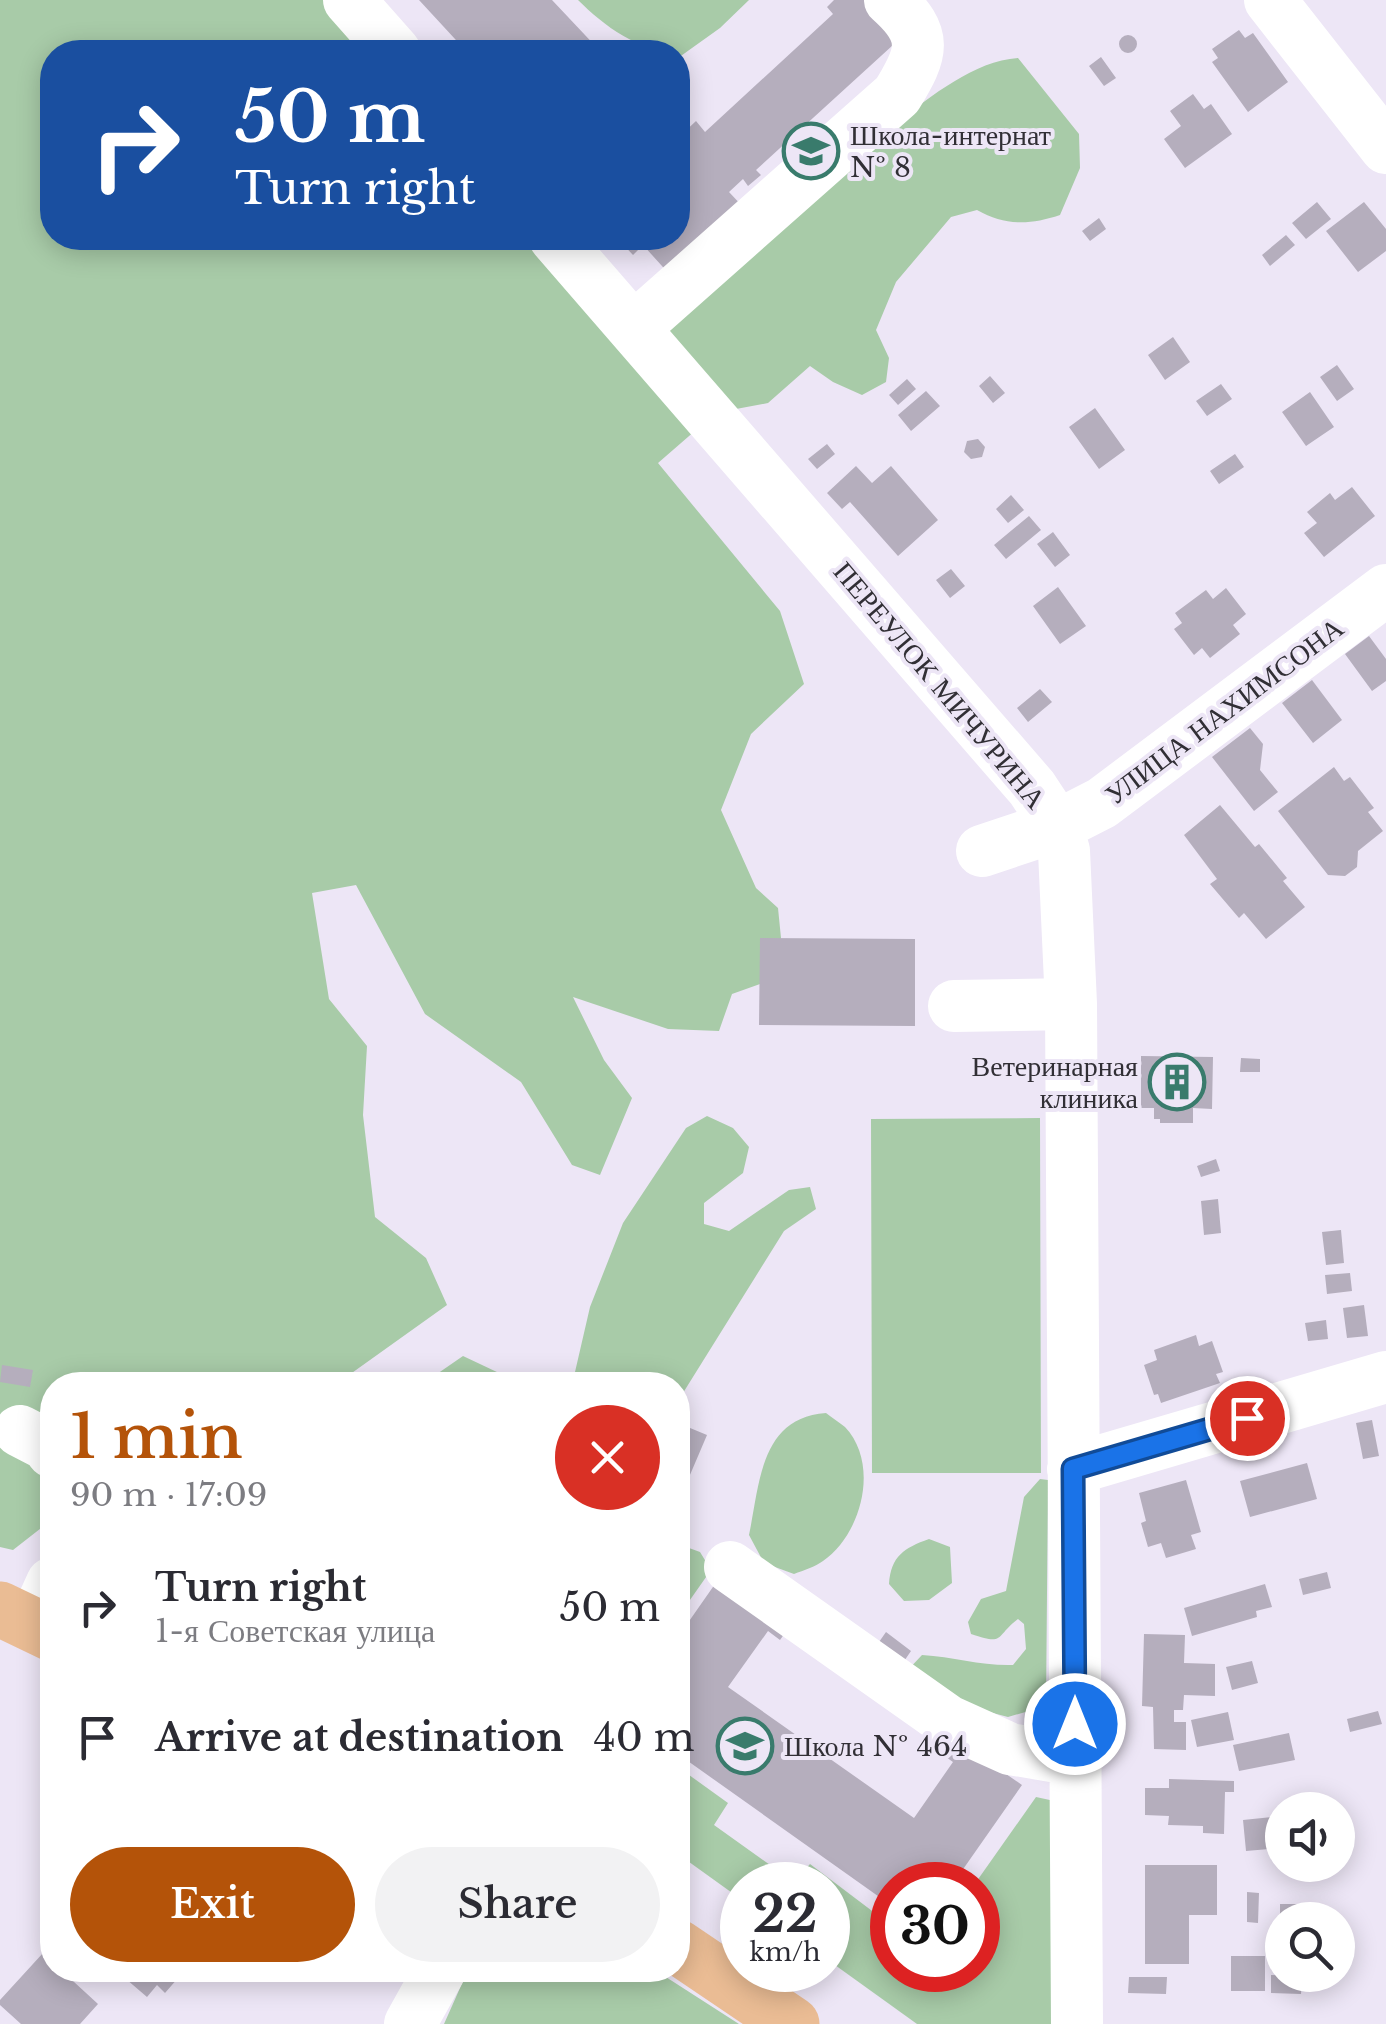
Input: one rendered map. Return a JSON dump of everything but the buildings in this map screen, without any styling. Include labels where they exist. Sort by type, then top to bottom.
[{"type":"main road","points":[[690,1955],[792,2024]]},
{"type":"street","points":[[350,0],[385,40]]},
{"type":"street","points":[[634,328],[897,95],[915,66],[919,42],[913,20],[890,0]]},
{"type":"street","points":[[1270,0],[1386,148]]},
{"type":"street","name":"ПЕРЕУЛОК МИЧУРИНА","points":[[566,250],[1032,788],[1057,826],[1066,876],[1070,1004],[1077,2024]]},
{"type":"street","name":"УЛИЦА НАХИМСОНА","points":[[982,851],[1057,826],[1102,803],[1386,590]]},
{"type":"street","points":[[954,1006],[1070,1004]]},
{"type":"street","points":[[1073,1469],[1386,1377]]},
{"type":"street","points":[[730,1567],[948,1720],[1010,1749],[1076,1760]]},
{"type":"street","points":[[410,2024],[433,1982]]},
{"type":"green space","points":[[0,0],[337,0],[373,40],[40,40],[40,250],[561,250],[639,337],[924,101],[985,66],[1018,58],[1079,134],[1080,168],[1060,215],[1018,222],[977,210],[951,217],[896,282],[876,330],[889,358],[886,382],[862,395],[810,366],[768,403],[736,409],[696,430],[658,463],[780,611],[804,684],[751,734],[721,810],[756,888],[778,908],[781,938],[760,984],[732,994],[719,1031],[668,1029],[573,997],[604,1060],[632,1098],[600,1175],[572,1165],[521,1082],[425,1014],[356,885],[312,893],[329,999],[367,1046],[363,1115],[375,1217],[426,1258],[447,1305],[353,1372],[40,1372],[40,1529],[13,1550],[0,1547]]},
{"type":"green space","points":[[578,0],[749,0],[690,49],[690,40],[632,40]]},
{"type":"green space","points":[[707,1116],[733,1128],[749,1147],[743,1173],[704,1203],[704,1224],[729,1231],[789,1190],[810,1187],[816,1209],[784,1231],[690,1382],[690,1372],[575,1372],[590,1307],[623,1223],[686,1128]]},
{"type":"green space","points":[[1040,1118],[1041,1473],[872,1473],[871,1119]]},
{"type":"green space","points":[[463,1356],[497,1372],[440,1372]]},
{"type":"green space","points":[[826,1413],[845,1427],[856,1442],[862,1460],[862,1498],[848,1534],[837,1549],[820,1563],[794,1574],[764,1563],[749,1535],[756,1495],[776,1440],[804,1418]]},
{"type":"green space","points":[[1040,1479],[1048,1480],[1046,1706],[1008,1717],[924,1695],[906,1672],[922,1655],[1013,1665],[1026,1649],[1024,1624],[1018,1619],[995,1639],[971,1634],[968,1622],[981,1599],[1006,1591],[1024,1497]]},
{"type":"green space","points":[[929,1539],[950,1547],[952,1583],[929,1600],[904,1601],[889,1584],[893,1566],[906,1550]]},
{"type":"green space","points":[[690,1548],[700,1552],[711,1570],[690,1600]]},
{"type":"green space","points":[[690,1776],[728,1803],[714,1825],[766,1862],[720,1862],[720,1884],[690,1863]]},
{"type":"green space","points":[[1036,1797],[1059,1802],[1061,2024],[917,2024],[872,1992],[1000,1992],[1000,1862],[990,1862]]},
{"type":"green space","points":[[850,1894],[870,1909],[870,1990],[850,1976]]},
{"type":"green space","points":[[463,1982],[674,1982],[739,2024],[444,2024]]},
{"type":"place","name":"Школа-интернат № 8","points":[[811,151]]},
{"type":"place","name":"Ветеринарная клиника","points":[[1177,1082]]},
{"type":"place","name":"Школа № 464","points":[[745,1746]]},
{"type":"route","points":[[1075,1724],[1073,1469],[1247,1418]]}]
